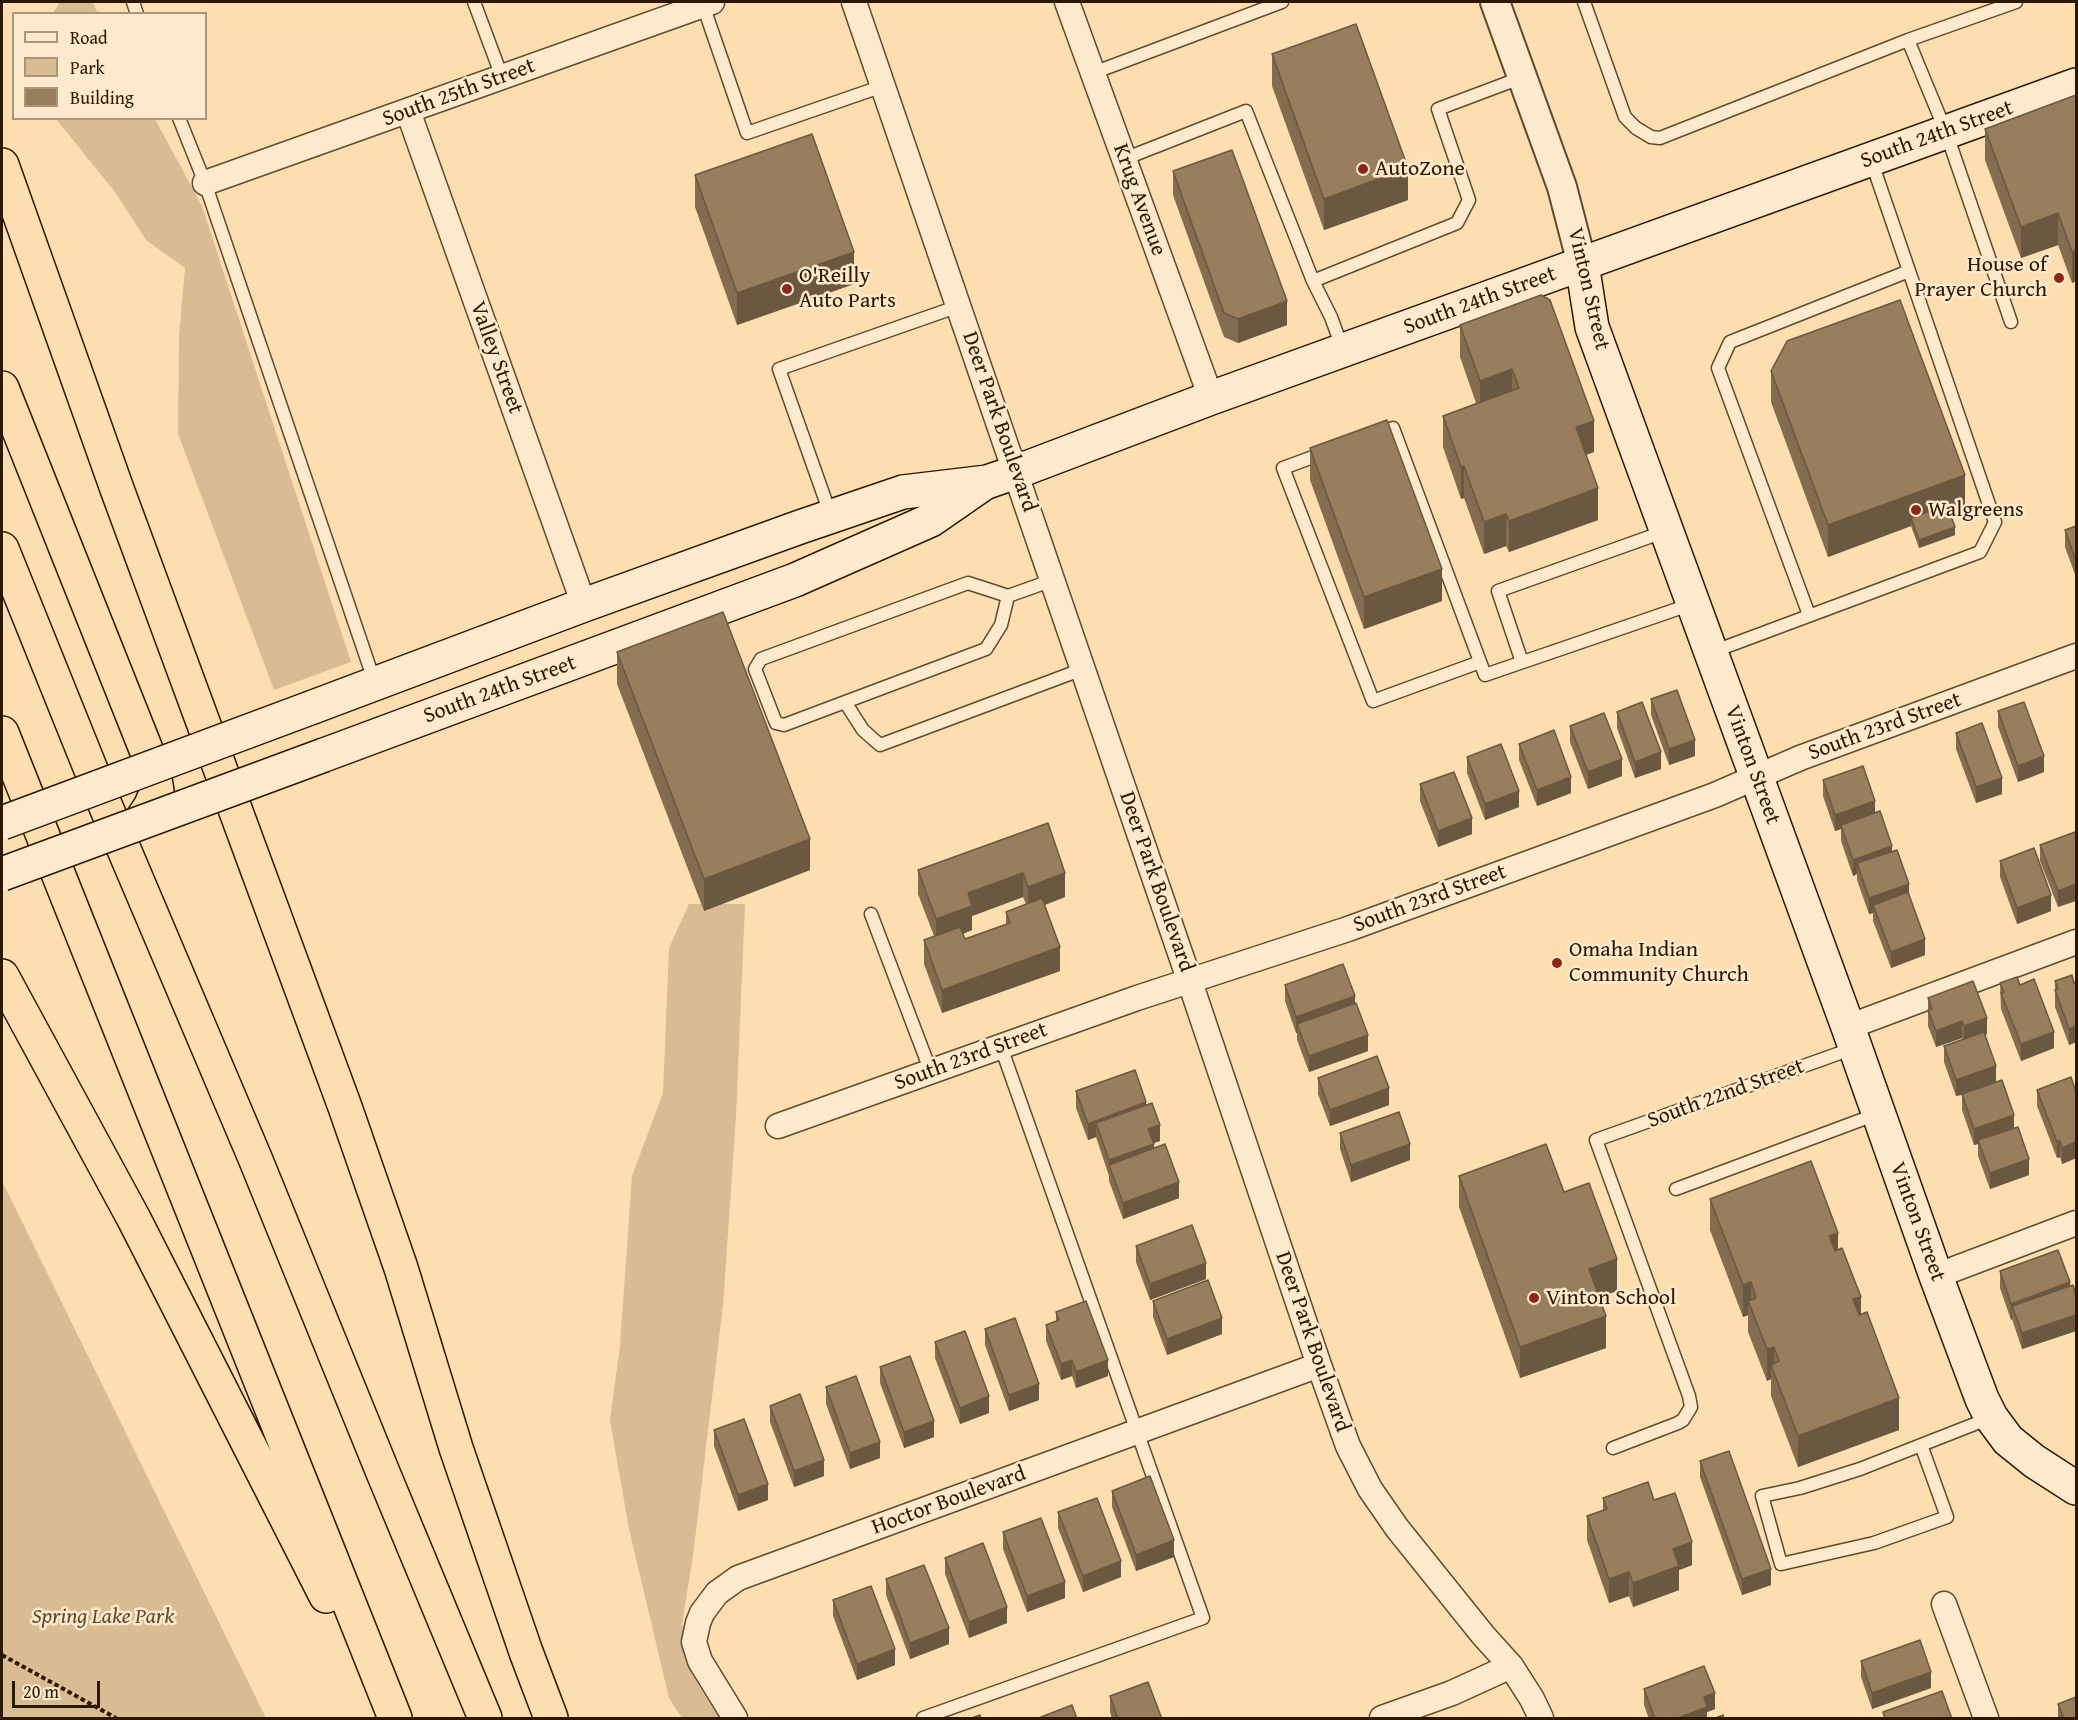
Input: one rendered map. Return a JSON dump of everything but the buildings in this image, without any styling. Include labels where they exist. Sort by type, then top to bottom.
[{"type":"highway","points":[[2,165],[121,500],[345,1107],[401,1268],[460,1459],[551,1719]]},
{"type":"highway","points":[[2,388],[153,767],[157,791],[140,822]]},
{"type":"highway","points":[[2,549],[106,807],[255,1158],[485,1719]]},
{"type":"highway","points":[[2,733],[395,1719]]},
{"type":"highway","points":[[2,976],[134,1219],[388,1719]]},
{"type":"main road","name":"South 24th Street","points":[[2,874],[795,580],[931,520],[1001,477],[1211,398],[2076,85]]},
{"type":"main road","name":"Vinton Street","points":[[1582,264],[1592,327],[1982,1399],[1991,1417],[2008,1440],[2034,1461],[2076,1488]]},
{"type":"main road","name":"South 24th Street","points":[[2,823],[584,605],[831,516],[903,492],[1001,477]]},
{"type":"street","name":"Deer Park Boulevard","points":[[854,2],[959,306],[1001,477],[1053,580],[1348,1446],[1370,1489],[1398,1528],[1511,1666],[1532,1699],[1540,1719]]},
{"type":"street","name":"Krug Avenue","points":[[1067,2],[1211,398]]},
{"type":"street","name":"Vinton Street","points":[[1495,2],[1562,188],[1582,264]]},
{"type":"street","name":"South 25th Street","points":[[205,183],[708,3]]},
{"type":"street","name":"Valley Street","points":[[408,111],[584,605]]},
{"type":"street","name":"South 23rd Street","points":[[778,1126],[1137,998],[1348,929],[1715,795],[1811,754],[2076,656]]},
{"type":"street","name":"South 22nd Street","points":[[1852,1037],[2076,942]]},
{"type":"street","points":[[1936,1276],[2076,1223]]},
{"type":"street","name":"Hoctor Boulevard","points":[[735,1719],[700,1661],[694,1642],[702,1613],[717,1593],[738,1578],[1319,1365]]},
{"type":"street","points":[[1944,1604],[1986,1719]]},
{"type":"street","points":[[1382,1719],[1452,1693],[1511,1666]]},
{"type":"lane","points":[[474,2],[502,77]]},
{"type":"lane","points":[[1093,73],[1279,2]]},
{"type":"lane","points":[[1584,2],[1625,117],[1636,128],[1652,137],[1660,138],[1908,40],[2016,2]]},
{"type":"lane","points":[[708,3],[747,133],[884,86]]},
{"type":"lane","points":[[1908,40],[1946,132],[2012,322]]},
{"type":"lane","points":[[1313,281],[1457,223],[1469,200],[1438,109],[1523,77]]},
{"type":"lane","points":[[1124,159],[1246,111],[1313,281],[1331,317],[1343,350]]},
{"type":"lane","points":[[180,120],[205,183],[375,684]]},
{"type":"lane","points":[[1711,652],[1980,552],[1995,522],[1871,159]]},
{"type":"lane","points":[[1809,615],[1718,368],[1730,342],[1909,271]]},
{"type":"lane","points":[[831,516],[779,369],[959,306]]},
{"type":"lane","points":[[1360,440],[1393,428],[1485,675],[1693,604]]},
{"type":"lane","points":[[1338,448],[1283,468],[1373,701],[1480,662]]},
{"type":"lane","points":[[1522,662],[1498,591],[1666,531]]},
{"type":"lane","points":[[1008,596],[1000,625],[986,649],[783,725],[776,723],[756,669],[761,659],[968,583],[1008,596],[1053,580]]},
{"type":"lane","points":[[845,702],[863,730],[880,745],[1083,669]]},
{"type":"lane","points":[[872,914],[931,1072]]},
{"type":"lane","name":"South 22nd Street","points":[[1613,1448],[1678,1423],[1683,1420],[1691,1407],[1689,1396],[1596,1140],[1852,1037]]},
{"type":"lane","points":[[923,1719],[1203,1618],[1001,1047]]},
{"type":"lane","points":[[1676,1189],[1878,1113]]},
{"type":"lane","points":[[1921,1445],[1947,1517],[1848,1551],[1781,1564],[1762,1496],[1828,1480],[1991,1417]]},
{"type":"path","points":[[2,1655],[116,1719]]},
{"type":"green space","points":[[60,2],[92,2],[97,12],[54,12]]},
{"type":"green space","points":[[57,120],[156,120],[202,206],[351,662],[274,690],[178,434],[179,337],[185,268],[146,240],[115,192]]},
{"type":"green space","points":[[689,904],[745,904],[736,1117],[723,1305],[693,1556],[682,1624],[697,1683],[719,1718],[682,1718],[669,1698],[629,1529],[610,1420],[620,1345],[632,1176],[663,1093],[669,948]]},
{"type":"green space","name":"Spring Lake Park","points":[[2,1181],[266,1718],[2,1718]]},
{"type":"place","name":"AutoZone","points":[[1363,169]]},
{"type":"place","name":"House of Prayer Church","points":[[2059,278]]},
{"type":"place","name":"O'Reilly Auto Parts","points":[[787,289]]},
{"type":"place","name":"Walgreens","points":[[1916,510]]},
{"type":"place","name":"Omaha Indian Community Church","points":[[1557,963]]},
{"type":"place","name":"Vinton School","points":[[1534,1298]]}]
